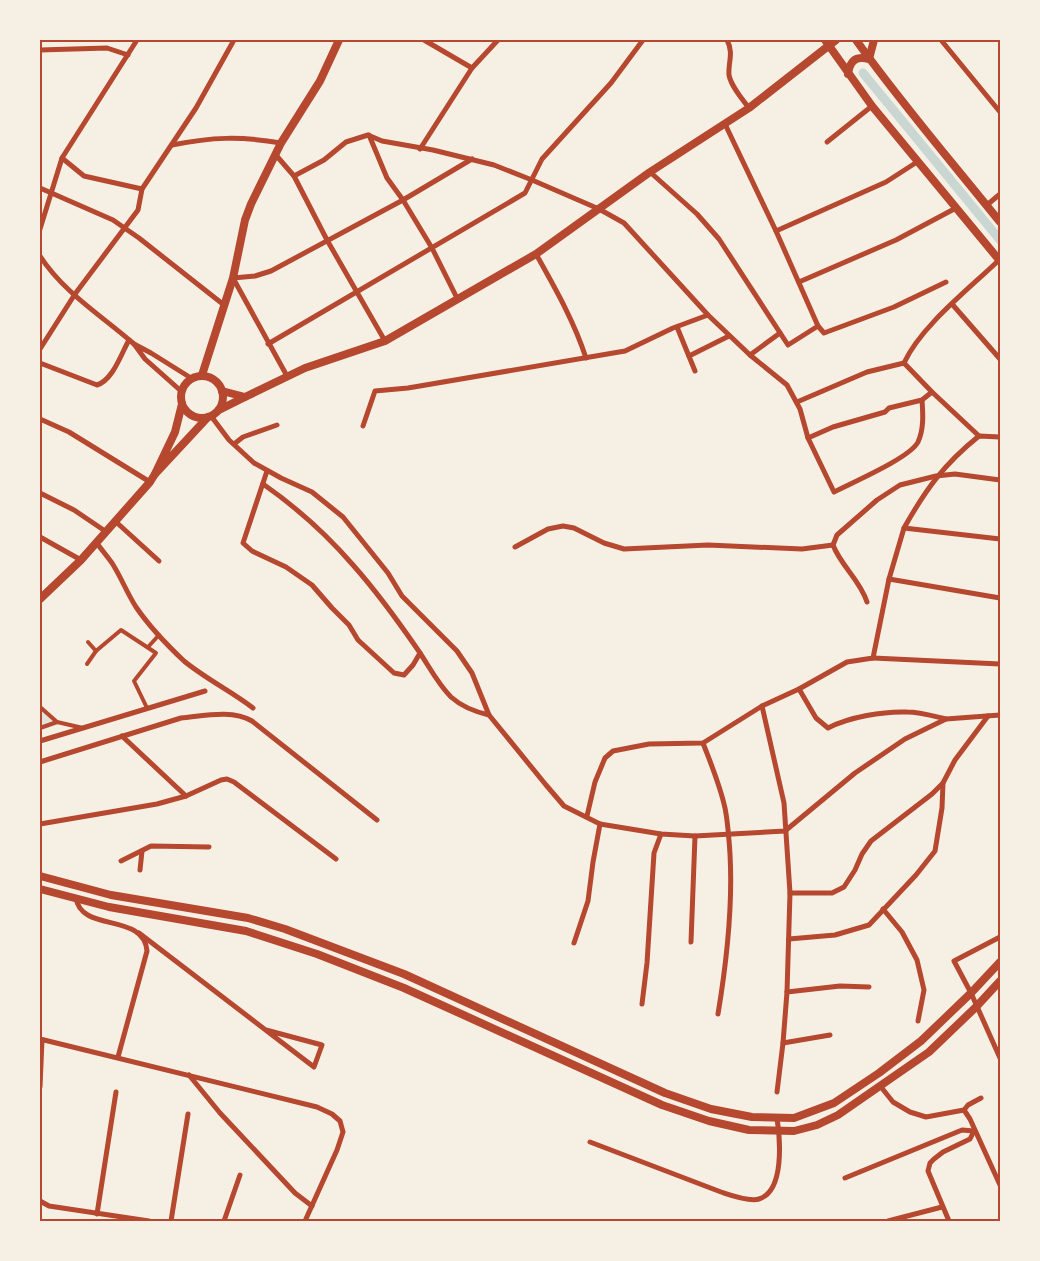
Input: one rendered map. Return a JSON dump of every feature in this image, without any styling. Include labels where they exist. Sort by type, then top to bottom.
[{"type":"main road","points":[[202,375],[233,278],[245,220],[260,183],[275,154],[320,80],[339,40]]},
{"type":"main road","points":[[182,404],[190,415],[197,417],[212,415],[305,368],[385,341],[536,254],[650,172],[749,108],[827,43],[836,40]]},
{"type":"main road","points":[[856,40],[897,97],[1000,222]]},
{"type":"main road","points":[[869,59],[874,40]]},
{"type":"main road","points":[[827,43],[872,106],[1000,260]]},
{"type":"main road","points":[[848,74],[849,65],[854,59],[861,57],[869,59]]},
{"type":"main road","points":[[40,599],[81,560],[150,482],[173,438],[182,404],[181,391],[184,385],[191,378],[202,375],[215,380],[220,385],[223,399],[212,415],[155,474]]},
{"type":"main road","points":[[222,391],[245,397]]},
{"type":"main road","points":[[40,876],[111,894],[248,918],[285,929],[404,974],[665,1093],[711,1109],[752,1117],[794,1118],[834,1103],[879,1073],[921,1041],[972,993],[1000,962]]},
{"type":"main road","points":[[40,889],[109,907],[246,931],[317,954],[404,988],[581,1069],[684,1113],[749,1130],[794,1131],[818,1125],[838,1116],[929,1052],[1000,981]]},
{"type":"street","points":[[107,48],[109,40]]},
{"type":"street","points":[[40,229],[62,158],[137,40]]},
{"type":"street","points":[[40,349],[75,294],[138,210],[142,189],[196,108],[234,40]]},
{"type":"street","points":[[424,40],[472,68]]},
{"type":"street","points":[[420,149],[472,68],[498,40]]},
{"type":"street","points":[[268,344],[357,290],[525,194],[542,159],[611,83],[643,40]]},
{"type":"street","points":[[727,40],[731,47],[729,76],[749,108]]},
{"type":"street","points":[[941,40],[1000,112]]},
{"type":"street","points":[[40,50],[107,48],[128,55]]},
{"type":"street","points":[[827,142],[872,106]]},
{"type":"street","points":[[725,124],[776,231],[818,326],[824,333],[894,307],[946,282]]},
{"type":"street","points":[[368,135],[387,178],[403,200],[432,248],[457,298]]},
{"type":"street","points":[[294,176],[324,160],[346,142],[368,135],[382,141],[433,150],[494,165],[599,209],[624,223],[729,336],[750,356],[787,385],[797,402],[808,438],[834,492],[904,456],[917,444],[923,423],[922,400]]},
{"type":"street","points":[[172,145],[205,138],[229,137],[253,138],[281,144]]},
{"type":"street","points":[[275,154],[294,176],[327,240],[385,341]]},
{"type":"street","points":[[62,158],[84,176],[142,189]]},
{"type":"street","points":[[287,376],[233,278],[271,272],[403,200],[472,159]]},
{"type":"street","points":[[776,231],[886,182],[917,162]]},
{"type":"street","points":[[650,172],[697,214],[719,239],[788,345],[818,326]]},
{"type":"street","points":[[40,188],[52,195],[113,220],[224,305]]},
{"type":"street","points":[[987,206],[1000,194]]},
{"type":"street","points":[[799,282],[896,240],[956,208]]},
{"type":"street","points":[[536,254],[564,304],[586,358]]},
{"type":"street","points":[[40,256],[48,268],[75,294],[131,342],[191,378]]},
{"type":"street","points":[[797,402],[867,372],[904,363],[911,349],[929,327],[1000,260]]},
{"type":"street","points":[[952,304],[1000,359]]},
{"type":"street","points":[[363,426],[375,391],[408,388],[625,351],[708,315]]},
{"type":"street","points":[[677,327],[695,371]]},
{"type":"street","points":[[750,356],[780,333]]},
{"type":"street","points":[[689,356],[729,336]]},
{"type":"street","points":[[40,363],[97,384],[103,383],[131,342]]},
{"type":"street","points":[[131,342],[145,359],[181,391]]},
{"type":"street","points":[[904,363],[979,436],[1000,437]]},
{"type":"street","points":[[808,438],[833,427],[922,400],[932,392]]},
{"type":"street","points":[[212,415],[234,444],[254,463],[312,492],[343,517],[388,574],[402,596],[457,651],[472,673],[488,715],[546,785],[564,806],[600,824],[661,834],[695,836],[785,831],[855,773],[905,739],[946,719]]},
{"type":"street","points":[[40,419],[69,432],[150,482]]},
{"type":"street","points":[[234,444],[243,437],[277,425]]},
{"type":"street","points":[[873,658],[889,580],[904,528],[919,500],[936,476],[979,436]]},
{"type":"street","points":[[267,471],[243,543],[252,551],[286,567],[312,585],[350,625],[358,640],[394,673],[404,675],[413,665],[420,652]]},
{"type":"street","points":[[867,602],[865,595],[847,568],[837,557],[833,545],[837,535],[877,500],[900,485],[936,476],[955,474],[1000,480]]},
{"type":"street","points":[[263,484],[294,508],[352,564],[398,620],[437,681],[452,698],[476,712],[488,715]]},
{"type":"street","points":[[40,493],[74,510],[105,531]]},
{"type":"street","points":[[115,521],[159,560]]},
{"type":"street","points":[[515,547],[548,529],[562,526],[574,528],[604,543],[624,549],[680,545],[802,549],[833,545]]},
{"type":"street","points":[[904,528],[1000,539]]},
{"type":"street","points":[[40,537],[81,560]]},
{"type":"street","points":[[96,542],[113,564],[124,588],[137,608],[159,635],[184,660],[253,708]]},
{"type":"street","points":[[889,580],[1000,598]]},
{"type":"street","points":[[86,664],[96,651],[121,630],[156,653],[134,681],[147,708]]},
{"type":"street","points":[[148,648],[159,635]]},
{"type":"street","points":[[88,642],[96,651]]},
{"type":"street","points":[[587,816],[595,782],[605,758],[613,751],[649,744],[703,743],[762,706],[800,689],[847,662],[873,658],[1000,664]]},
{"type":"street","points":[[800,689],[816,718],[828,728],[840,722],[873,714],[908,712],[946,719],[1000,715]]},
{"type":"street","points":[[40,741],[205,691]]},
{"type":"street","points":[[762,706],[784,803],[790,893],[783,1043],[776,1092]]},
{"type":"street","points":[[40,707],[57,722],[83,728]]},
{"type":"street","points":[[40,762],[181,718],[238,715],[246,718],[378,820]]},
{"type":"street","points":[[790,893],[832,893],[844,887],[871,841],[932,794],[942,783],[954,760],[988,716]]},
{"type":"street","points":[[40,728],[57,722]]},
{"type":"street","points":[[122,736],[186,796]]},
{"type":"street","points":[[703,743],[716,777],[725,809],[729,835],[732,890],[726,961],[718,1014]]},
{"type":"street","points":[[40,824],[156,804],[186,796],[221,780],[230,780],[336,859]]},
{"type":"street","points":[[789,938],[835,935],[868,926],[916,875],[934,851],[942,808],[942,783]]},
{"type":"street","points":[[574,943],[588,901],[600,824]]},
{"type":"street","points":[[642,1004],[647,963],[654,853],[661,834]]},
{"type":"street","points":[[691,942],[695,836]]},
{"type":"street","points":[[121,861],[151,846],[208,847]]},
{"type":"street","points":[[140,870],[142,851]]},
{"type":"street","points":[[76,898],[77,906],[83,912],[139,933],[314,1067],[322,1045],[266,1030]]},
{"type":"street","points":[[883,909],[902,932],[917,960],[924,990],[918,1021]]},
{"type":"street","points":[[118,1057],[147,951],[144,939],[139,933]]},
{"type":"street","points":[[1000,937],[954,961],[972,993],[976,1007],[1000,1058]]},
{"type":"street","points":[[786,992],[840,986],[869,987]]},
{"type":"street","points":[[783,1043],[830,1035]]},
{"type":"street","points":[[40,1087],[41,1039],[317,1107],[332,1114],[340,1121],[343,1132],[304,1221]]},
{"type":"street","points":[[188,1075],[295,1193],[312,1206]]},
{"type":"street","points":[[881,1087],[893,1102],[910,1112],[926,1117],[964,1110],[968,1105],[981,1098]]},
{"type":"street","points":[[98,1214],[116,1092]]},
{"type":"street","points":[[964,1110],[1000,1185]]},
{"type":"street","points":[[172,1221],[188,1114]]},
{"type":"street","points":[[590,1142],[738,1198],[758,1199],[766,1194],[775,1184],[781,1152],[777,1118]]},
{"type":"street","points":[[845,1178],[962,1130],[974,1131]]},
{"type":"street","points":[[949,1221],[928,1171],[930,1163],[944,1152],[970,1139],[974,1131]]},
{"type":"street","points":[[224,1221],[240,1175]]},
{"type":"street","points":[[40,1201],[49,1206],[149,1221]]},
{"type":"street","points":[[888,1221],[942,1207]]},
{"type":"shaded area","points":[[40,703],[61,724],[40,730]]},
{"type":"waterway","points":[[863,73],[1000,240]]}]
